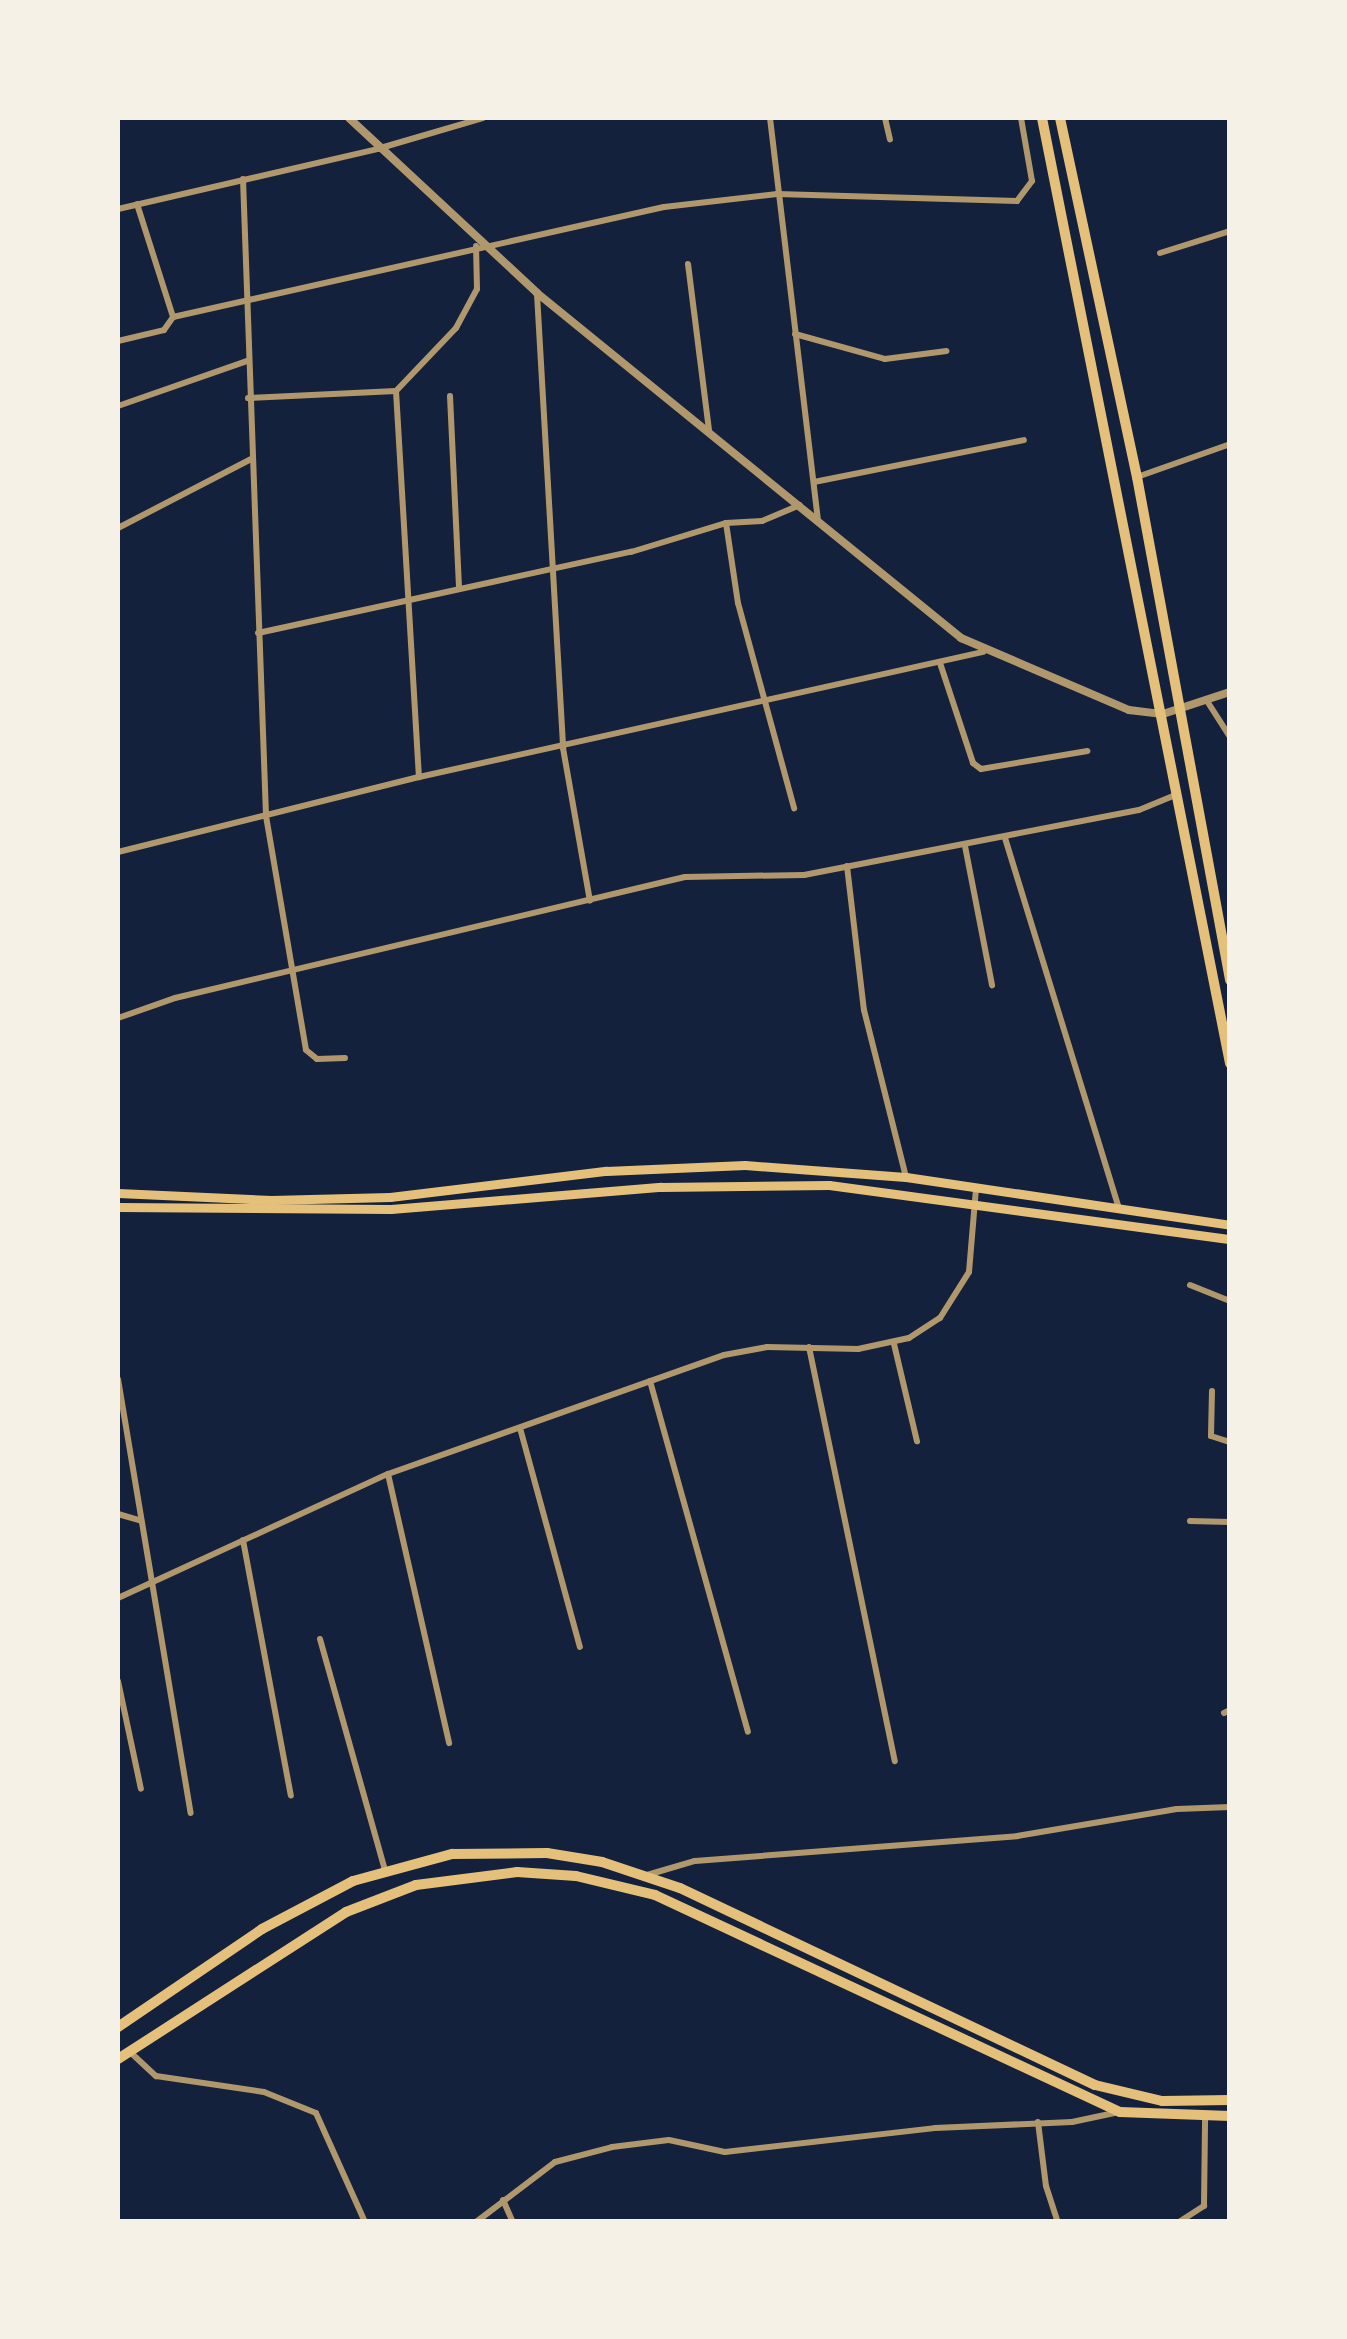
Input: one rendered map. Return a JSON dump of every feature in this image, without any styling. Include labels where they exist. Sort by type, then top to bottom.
[{"type":"highway","points":[[1042,118],[1230,1063]]},
{"type":"highway","points":[[1060,118],[1137,476],[1230,980]]},
{"type":"highway","points":[[118,2027],[306,1902],[385,1870],[452,1854],[494,1852],[584,1859],[647,1875],[1095,2085],[1162,2101],[1230,2100]]},
{"type":"highway","points":[[118,2059],[346,1912],[416,1885],[536,1873],[614,1882],[655,1896],[1120,2112],[1205,2119],[1230,2116]]},
{"type":"main road","points":[[118,1194],[272,1200],[390,1197],[606,1172],[745,1165],[906,1177],[1230,1225]]},
{"type":"main road","points":[[118,1207],[371,1210],[661,1187],[828,1185],[1230,1239]]},
{"type":"street","points":[[350,118],[479,246],[818,518],[915,606],[983,652],[1129,710],[1163,714],[1230,692]]},
{"type":"street","points":[[118,209],[377,149],[482,118]]},
{"type":"street","points":[[770,118],[818,518]]},
{"type":"street","points":[[885,118],[890,139]]},
{"type":"street","points":[[118,341],[164,330],[173,317],[664,207],[777,194],[1017,201],[1032,182],[1021,118]]},
{"type":"street","points":[[243,179],[266,816],[306,1050],[317,1060],[345,1058]]},
{"type":"street","points":[[136,203],[173,317]]},
{"type":"street","points":[[1160,252],[1230,231]]},
{"type":"street","points":[[248,398],[396,391],[456,328],[477,289],[479,246]]},
{"type":"street","points":[[688,264],[709,430]]},
{"type":"street","points":[[537,293],[549,569],[563,748],[590,901]]},
{"type":"street","points":[[795,334],[885,359],[946,351]]},
{"type":"street","points":[[118,406],[247,361]]},
{"type":"street","points":[[396,391],[418,777]]},
{"type":"street","points":[[450,396],[459,588]]},
{"type":"street","points":[[814,482],[1024,440]]},
{"type":"street","points":[[1137,476],[1230,444]]},
{"type":"street","points":[[118,528],[251,459]]},
{"type":"street","points":[[258,633],[549,569],[726,523],[783,516],[801,504]]},
{"type":"street","points":[[726,523],[738,603],[794,808]]},
{"type":"street","points":[[118,852],[418,777],[563,748],[983,652]]},
{"type":"street","points":[[940,662],[972,763],[981,769],[1087,751]]},
{"type":"street","points":[[1207,701],[1230,738]]},
{"type":"street","points":[[118,1018],[292,970],[684,877],[804,876],[1139,810],[1178,794]]},
{"type":"street","points":[[1005,838],[1119,1209]]},
{"type":"street","points":[[965,846],[992,985]]},
{"type":"street","points":[[847,866],[864,1010],[906,1177]]},
{"type":"street","points":[[118,1598],[388,1474],[735,1352],[894,1344],[926,1330],[952,1305],[969,1272],[976,1188]]},
{"type":"street","points":[[1190,1285],[1230,1301]]},
{"type":"street","points":[[894,1344],[916,1440]]},
{"type":"street","points":[[809,1346],[895,1760]]},
{"type":"street","points":[[118,1379],[139,1520],[156,1581],[191,1813]]},
{"type":"street","points":[[650,1381],[748,1732]]},
{"type":"street","points":[[1212,1392],[1211,1436],[1230,1442]]},
{"type":"street","points":[[520,1428],[580,1647]]},
{"type":"street","points":[[388,1474],[449,1742]]},
{"type":"street","points":[[118,1514],[139,1520]]},
{"type":"street","points":[[1190,1521],[1230,1522]]},
{"type":"street","points":[[243,1540],[291,1796]]},
{"type":"street","points":[[320,1639],[385,1870]]},
{"type":"street","points":[[118,1682],[141,1789]]},
{"type":"street","points":[[647,1875],[695,1862],[1017,1836],[1177,1809],[1230,1808]]},
{"type":"street","points":[[129,2052],[156,2076],[264,2092],[316,2113],[365,2222]]},
{"type":"street","points":[[476,2222],[554,2162],[612,2147],[668,2140],[725,2152],[1120,2112]]},
{"type":"street","points":[[1179,2222],[1204,2206],[1205,2119]]},
{"type":"street","points":[[1038,2122],[1046,2186],[1058,2222]]},
{"type":"street","points":[[503,2200],[513,2222]]}]
